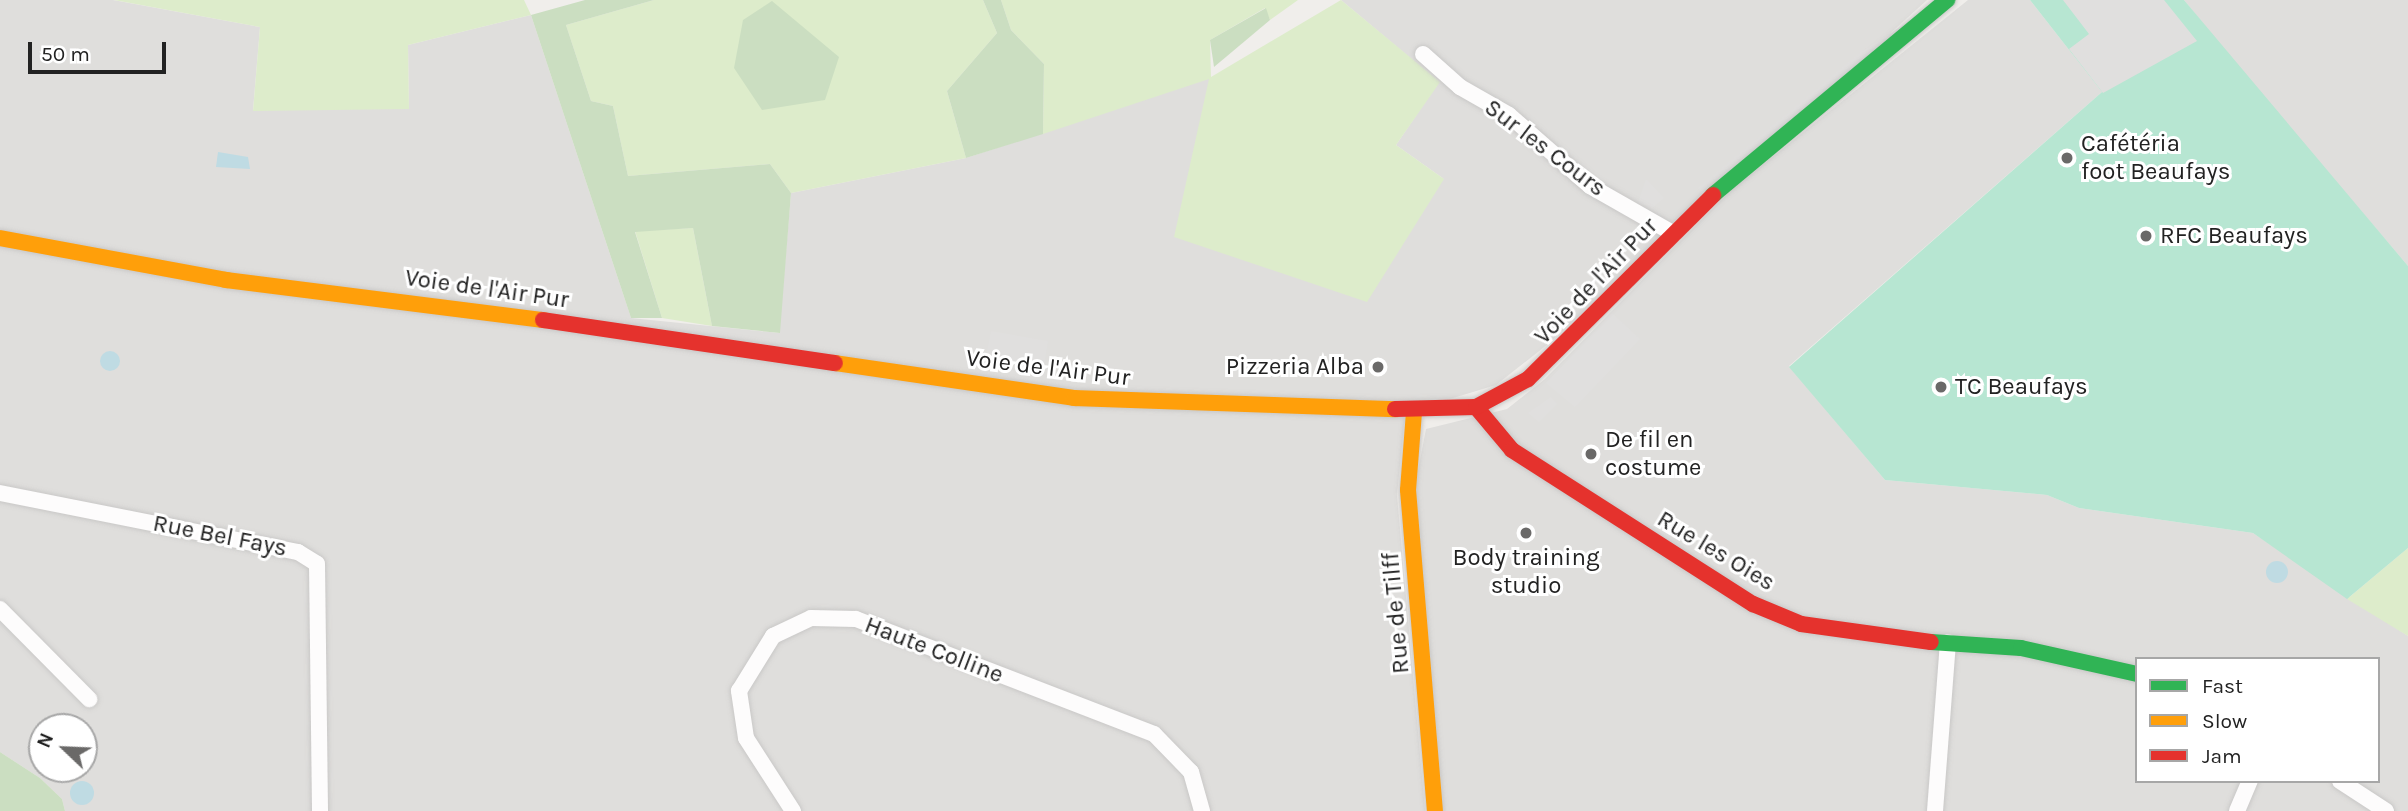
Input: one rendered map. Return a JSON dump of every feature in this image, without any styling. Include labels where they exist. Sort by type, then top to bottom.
[{"type":"main road","name":"Voie de l'Air Pur","points":[[0,238],[226,280],[383,296],[1074,398],[1414,412],[1476,407],[1556,355],[1674,234],[1765,149],[1947,0]]},
{"type":"main road","name":"Rue les Oies","points":[[1476,407],[1512,450],[1753,604],[1829,632],[2021,648],[2135,674]]},
{"type":"main road","name":"Rue de Tilff","points":[[1414,412],[1408,490],[1435,811]]},
{"type":"street","name":"Sur les Cours","points":[[1423,54],[1460,87],[1509,115],[1590,186],[1674,234]]},
{"type":"street","name":"Rue Bel Fays","points":[[0,493],[298,552],[317,564],[320,811]]},
{"type":"street","points":[[0,609],[89,699]]},
{"type":"street","name":"Haute Colline","points":[[793,811],[746,738],[739,691],[773,636],[811,618],[856,620],[1154,734],[1191,772],[1202,811]]},
{"type":"street","points":[[1934,811],[1948,642]]},
{"type":"street","points":[[2237,811],[2248,783]]},
{"type":"street","points":[[2343,783],[2386,811]]},
{"type":"shaded area","points":[[0,0],[113,0],[260,27],[253,110],[409,108],[408,45],[531,15],[631,318],[779,333],[791,193],[966,158],[1210,78],[1444,179],[1396,145],[1439,82],[1341,0],[1927,0],[1548,344],[1496,385],[1440,402],[1404,424],[1397,495],[1425,811],[65,811],[62,799],[45,783],[98,783],[98,713],[28,713],[28,770],[0,752]]},
{"type":"shaded area","points":[[1968,0],[2030,0],[2102,92],[1789,366],[1885,480],[2047,495],[2079,508],[2253,533],[2408,636],[2408,811],[1442,811],[1414,491],[1426,429],[1507,409],[1545,379],[1729,192]]},
{"type":"shaded area","points":[[2063,0],[2164,0],[2197,41],[2103,93],[2069,49],[2089,34]]},
{"type":"shaded area","points":[[2184,0],[2408,0],[2408,266],[2234,62]]},
{"type":"shaded area","points":[[1914,18],[1704,194],[1698,188],[1861,52]]},
{"type":"shaded area","points":[[1646,179],[1664,198],[1652,208],[1638,203]]},
{"type":"shaded area","points":[[1612,313],[1640,339],[1575,407],[1546,383]]},
{"type":"shaded area","points":[[991,331],[1048,341],[1044,366],[986,357]]},
{"type":"shaded area","points":[[1551,397],[1557,404],[1539,422],[1528,413]]},
{"type":"green space","points":[[114,0],[524,0],[531,15],[408,45],[409,109],[253,111],[260,27]]},
{"type":"green space","points":[[585,0],[654,0],[566,25],[591,101],[613,106],[628,176],[770,164],[791,193],[780,333],[712,326],[693,228],[635,232],[662,318],[631,318],[531,15]]},
{"type":"green space","points":[[654,0],[983,0],[997,33],[947,91],[966,158],[791,193],[770,164],[628,176],[613,106],[591,101],[566,25]]},
{"type":"green space","points":[[983,0],[1001,0],[1011,30],[1044,64],[1043,134],[966,158],[947,91],[997,33]]},
{"type":"green space","points":[[1001,0],[1298,0],[1270,20],[1265,8],[1210,40],[1211,77],[1341,0],[1440,82],[1396,145],[1444,179],[1367,302],[1174,237],[1209,79],[1043,134],[1044,64],[1011,30]]},
{"type":"green space","points":[[2030,0],[2184,0],[2408,266],[2408,548],[2347,599],[2253,533],[2079,508],[2047,495],[1885,480],[1789,367],[2102,92]]},
{"type":"green space","points":[[772,1],[839,57],[825,100],[762,110],[734,68],[743,20]]},
{"type":"green space","points":[[1266,8],[1270,20],[1214,67],[1210,40]]},
{"type":"green space","points":[[693,228],[712,326],[662,318],[635,231]]},
{"type":"green space","points":[[2408,548],[2408,636],[2347,599]]},
{"type":"green space","points":[[0,752],[28,770],[28,783],[45,783],[62,799],[65,811],[0,811]]},
{"type":"water","points":[[218,152],[248,157],[250,169],[216,167]]},
{"type":"water","points":[[110,351],[117,354],[120,361],[117,368],[110,371],[103,368],[100,361],[103,354]]},
{"type":"water","points":[[2277,561],[2285,564],[2288,572],[2285,580],[2277,583],[2269,580],[2266,572],[2269,564]]},
{"type":"water","points":[[74,783],[90,783],[94,788],[94,798],[87,805],[77,805],[70,798],[70,788]]},
{"type":"traffic: fast","points":[[1713,195],[1947,0]]},
{"type":"traffic: fast","points":[[1931,642],[2021,648],[2135,674]]},
{"type":"traffic: slow","points":[[0,238],[226,280],[543,320]]},
{"type":"traffic: slow","points":[[835,363],[1074,398],[1395,409]]},
{"type":"traffic: slow","points":[[1414,412],[1408,490],[1435,811]]},
{"type":"traffic: jam","points":[[1395,409],[1476,407],[1528,379],[1713,195]]},
{"type":"traffic: jam","points":[[543,320],[835,363]]},
{"type":"traffic: jam","points":[[1476,407],[1512,450],[1753,604],[1801,624],[1931,642]]},
{"type":"place","name":"Cafétéria foot Beaufays","points":[[2067,158]]},
{"type":"place","name":"RFC Beaufays","points":[[2146,236]]},
{"type":"place","name":"Pizzeria Alba","points":[[1378,367]]},
{"type":"place","name":"TC Beaufays","points":[[1941,387]]},
{"type":"place","name":"De fil en costume","points":[[1591,454]]},
{"type":"place","name":"Body training studio","points":[[1526,533]]}]
